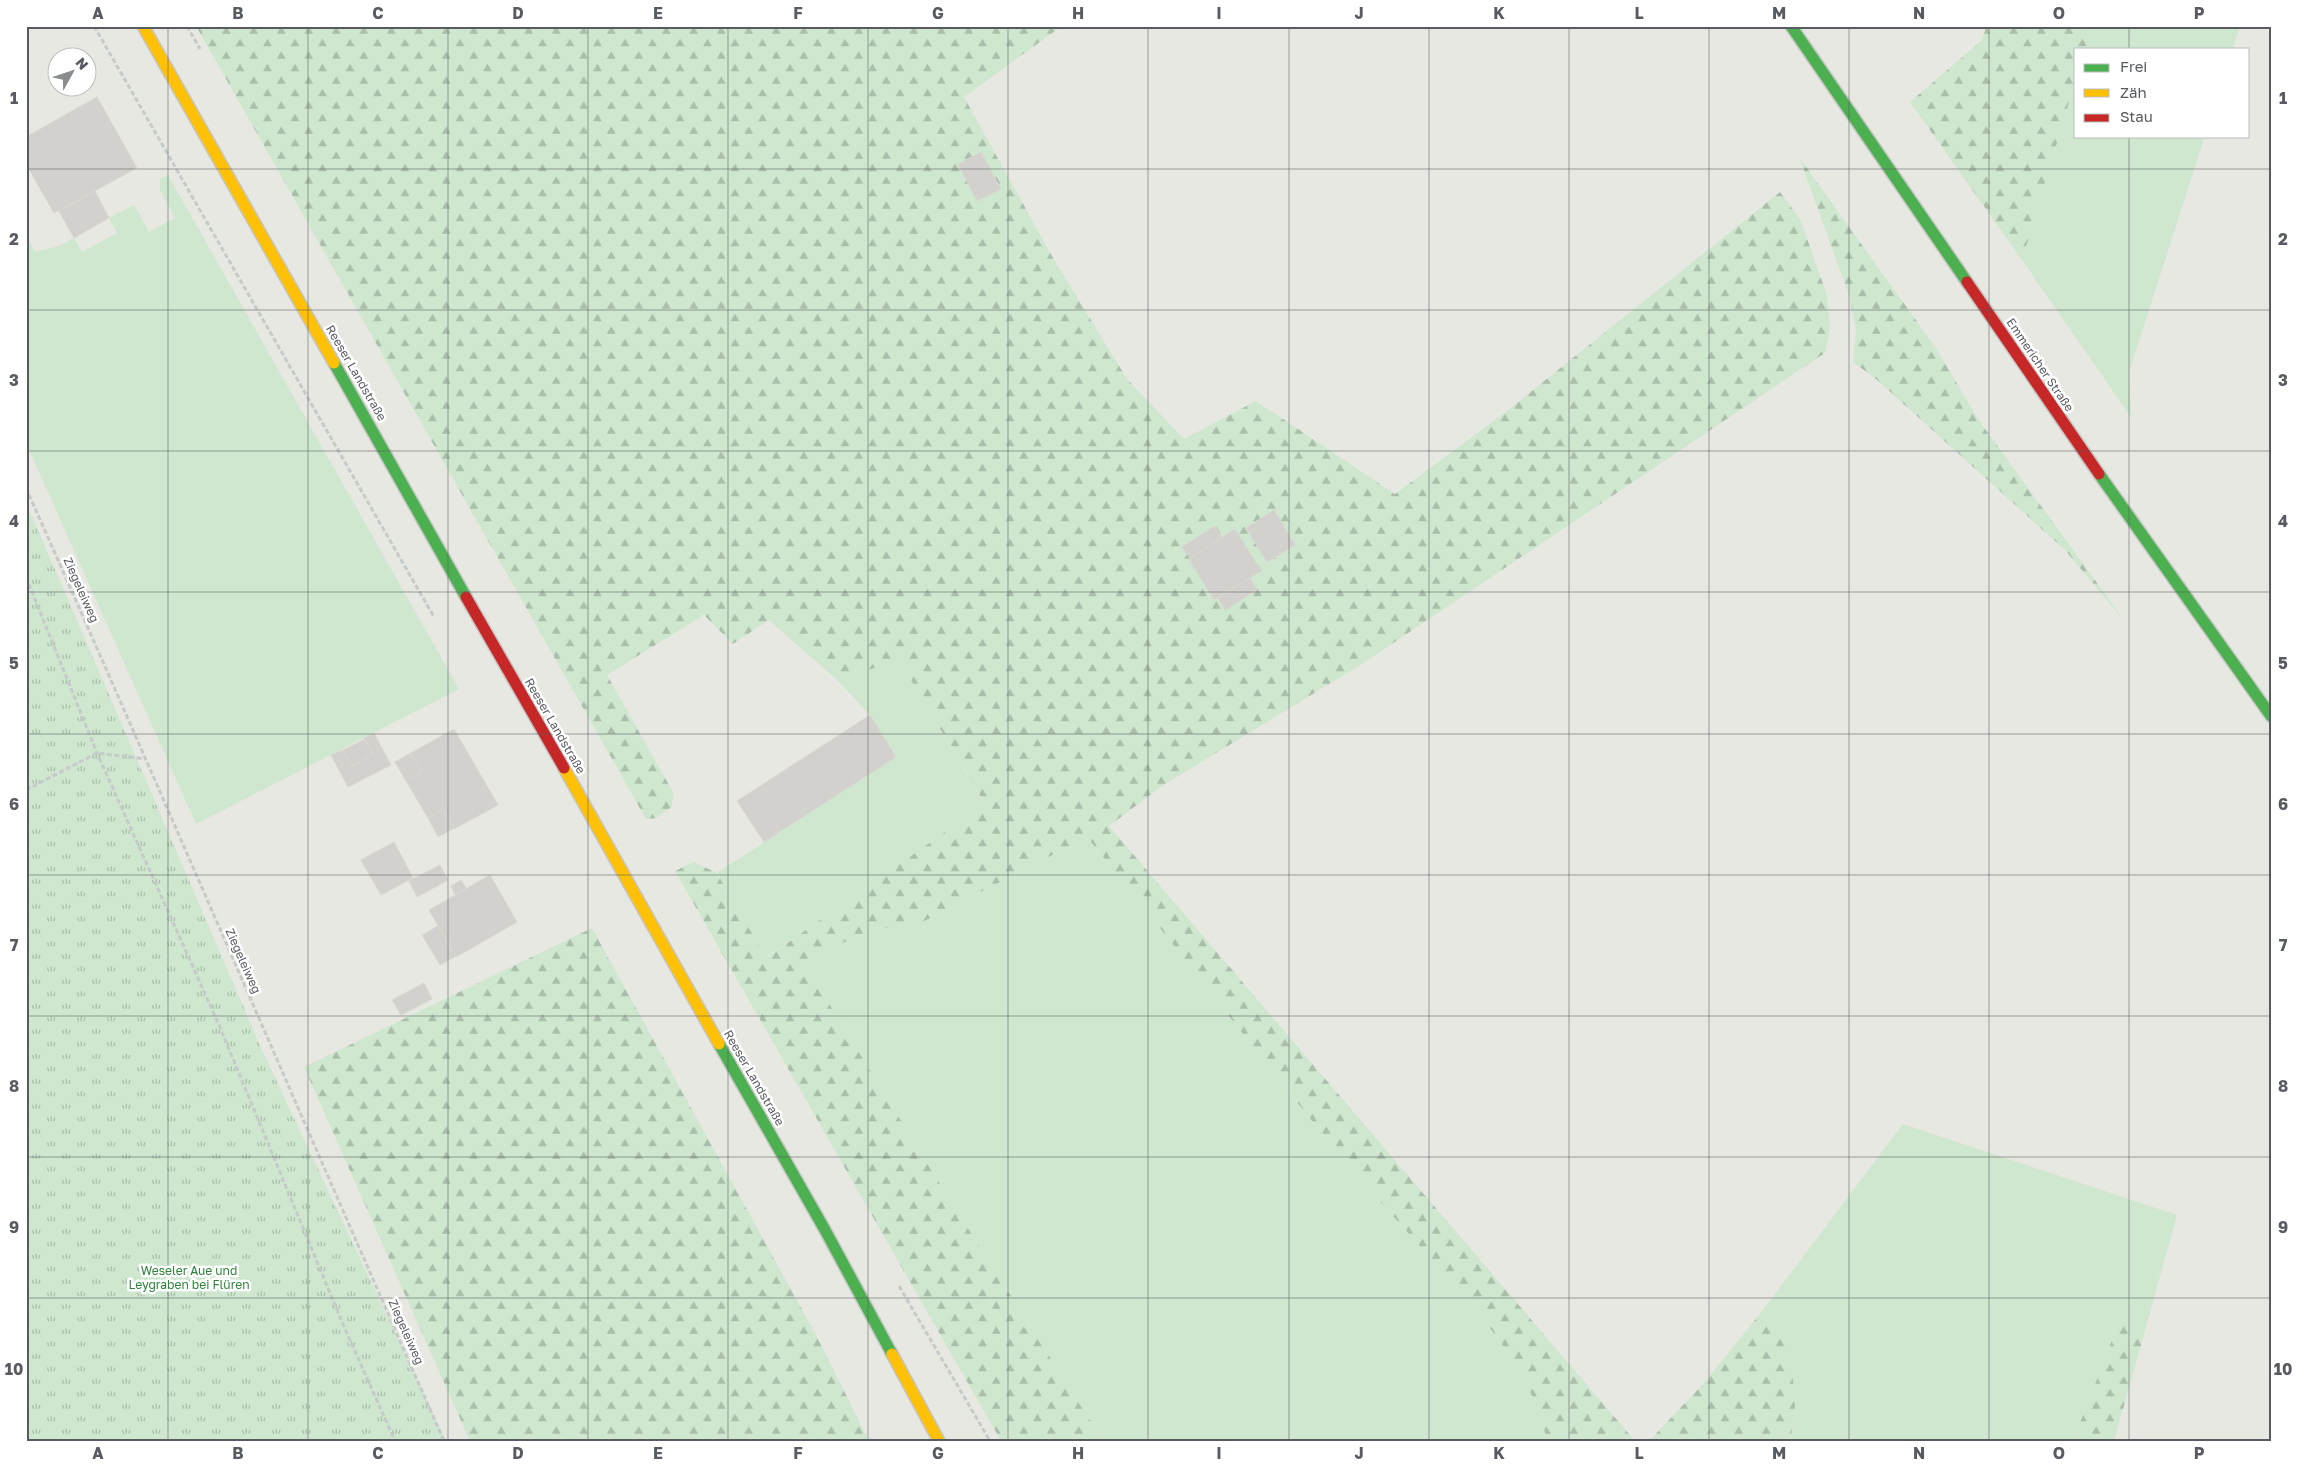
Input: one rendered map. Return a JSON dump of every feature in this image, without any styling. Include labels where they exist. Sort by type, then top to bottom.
[{"type":"street","name":"Reeser Landstraße","points":[[143,26],[810,1204],[939,1441]]},
{"type":"street","name":"Emmericher Straße","points":[[1791,26],[2086,456],[2271,716]]},
{"type":"path","points":[[94,26],[438,624]]},
{"type":"path","name":"Ziegeleiweg","points":[[26,488],[147,759],[226,946],[444,1441]]},
{"type":"path","points":[[26,577],[97,753],[219,1025],[342,1322],[395,1441]]},
{"type":"path","points":[[26,790],[97,753],[147,759]]},
{"type":"green space","points":[[196,26],[1062,26],[964,97],[1053,258],[1127,379],[1184,439],[1256,401],[1395,494],[1507,411],[1780,192],[1800,219],[1827,295],[1830,329],[1825,353],[1362,664],[1162,786],[1109,826],[1635,1441],[1547,1441],[1531,1394],[1520,1372],[1492,1330],[1345,1161],[1087,837],[907,930],[878,927],[803,961],[933,1173],[1103,1441],[1001,1441],[675,871],[694,862],[717,873],[766,958],[985,804],[899,660],[837,680],[769,620],[733,644],[704,615],[607,675],[673,792],[672,807],[656,818],[646,819]]},
{"type":"green space","points":[[1987,26],[2091,26],[2085,48],[2074,48],[2074,86],[2022,260],[1910,102],[1981,41]]},
{"type":"green space","points":[[2091,26],[2240,26],[2233,48],[2085,48]]},
{"type":"green space","points":[[2074,86],[2074,138],[2204,138],[2129,372],[2131,417],[2022,260]]},
{"type":"green space","points":[[1799,157],[1936,348],[1978,419],[2126,623],[2065,550],[1876,379],[1853,362],[1856,331],[1849,295]]},
{"type":"green space","points":[[168,175],[459,689],[196,824],[26,443],[26,235],[35,252],[59,246],[74,238],[82,252],[117,233],[109,218],[134,205],[149,232],[175,218],[160,190],[160,179]]},
{"type":"green space","name":"Weseler Aue und Leygraben bei Flüren","points":[[26,502],[262,1050],[446,1441],[26,1441]]},
{"type":"green space","points":[[899,660],[985,805],[765,958],[717,873],[896,757],[870,715],[837,680]]},
{"type":"green space","points":[[1087,837],[1345,1161],[1492,1330],[1520,1372],[1531,1394],[1547,1441],[1103,1441],[933,1173],[803,961],[878,927],[907,930]]},
{"type":"green space","points":[[592,928],[816,1335],[869,1441],[470,1441],[304,1067]]},
{"type":"green space","points":[[1903,1124],[2177,1215],[2146,1327],[2119,1322],[2073,1441],[1789,1441],[1794,1428],[1763,1310]]},
{"type":"green space","points":[[1763,1310],[1777,1328],[1783,1340],[1794,1384],[1793,1429],[1789,1441],[1649,1441],[1703,1384]]},
{"type":"green space","points":[[2119,1322],[2146,1327],[2114,1441],[2073,1441]]},
{"type":"building","points":[[98,98],[137,168],[54,213],[26,164],[26,137]]},
{"type":"building","points":[[981,152],[1001,189],[977,201],[958,164]]},
{"type":"building","points":[[95,191],[109,218],[74,238],[59,211]]},
{"type":"building","points":[[1274,510],[1295,545],[1267,562],[1246,528]]},
{"type":"building","points":[[1215,526],[1222,538],[1190,558],[1182,547]]},
{"type":"building","points":[[1235,529],[1261,571],[1214,600],[1189,559]]},
{"type":"building","points":[[1250,578],[1257,590],[1225,610],[1218,598]]},
{"type":"building","points":[[870,715],[896,757],[764,842],[737,801]]},
{"type":"building","points":[[454,729],[498,805],[454,829],[443,809],[428,818],[406,781],[422,772],[411,753]]},
{"type":"building","points":[[374,733],[391,765],[348,787],[331,755],[343,750],[352,766],[373,754],[364,738]]},
{"type":"building","points":[[365,739],[373,754],[352,766],[343,750]]},
{"type":"building","points":[[411,753],[422,772],[406,781],[395,762]]},
{"type":"building","points":[[443,809],[454,828],[438,837],[428,818]]},
{"type":"building","points":[[394,842],[413,878],[381,895],[361,860]]},
{"type":"building","points":[[440,865],[448,880],[417,897],[409,881]]},
{"type":"building","points":[[490,875],[517,922],[456,957],[429,910]]},
{"type":"building","points":[[461,880],[466,888],[455,895],[451,886]]},
{"type":"building","points":[[438,926],[456,956],[440,965],[422,935]]},
{"type":"building","points":[[424,983],[432,999],[401,1015],[392,1000]]},
{"type":"traffic: fast","points":[[1791,26],[1967,282]]},
{"type":"traffic: fast","points":[[334,363],[466,597]]},
{"type":"traffic: fast","points":[[2099,474],[2271,716]]},
{"type":"traffic: fast","points":[[719,1044],[825,1230],[892,1354]]},
{"type":"traffic: slow","points":[[143,26],[334,363]]},
{"type":"traffic: slow","points":[[564,768],[719,1044]]},
{"type":"traffic: slow","points":[[892,1354],[939,1441]]},
{"type":"traffic: jam","points":[[1967,282],[2099,474]]},
{"type":"traffic: jam","points":[[466,597],[564,768]]}]
